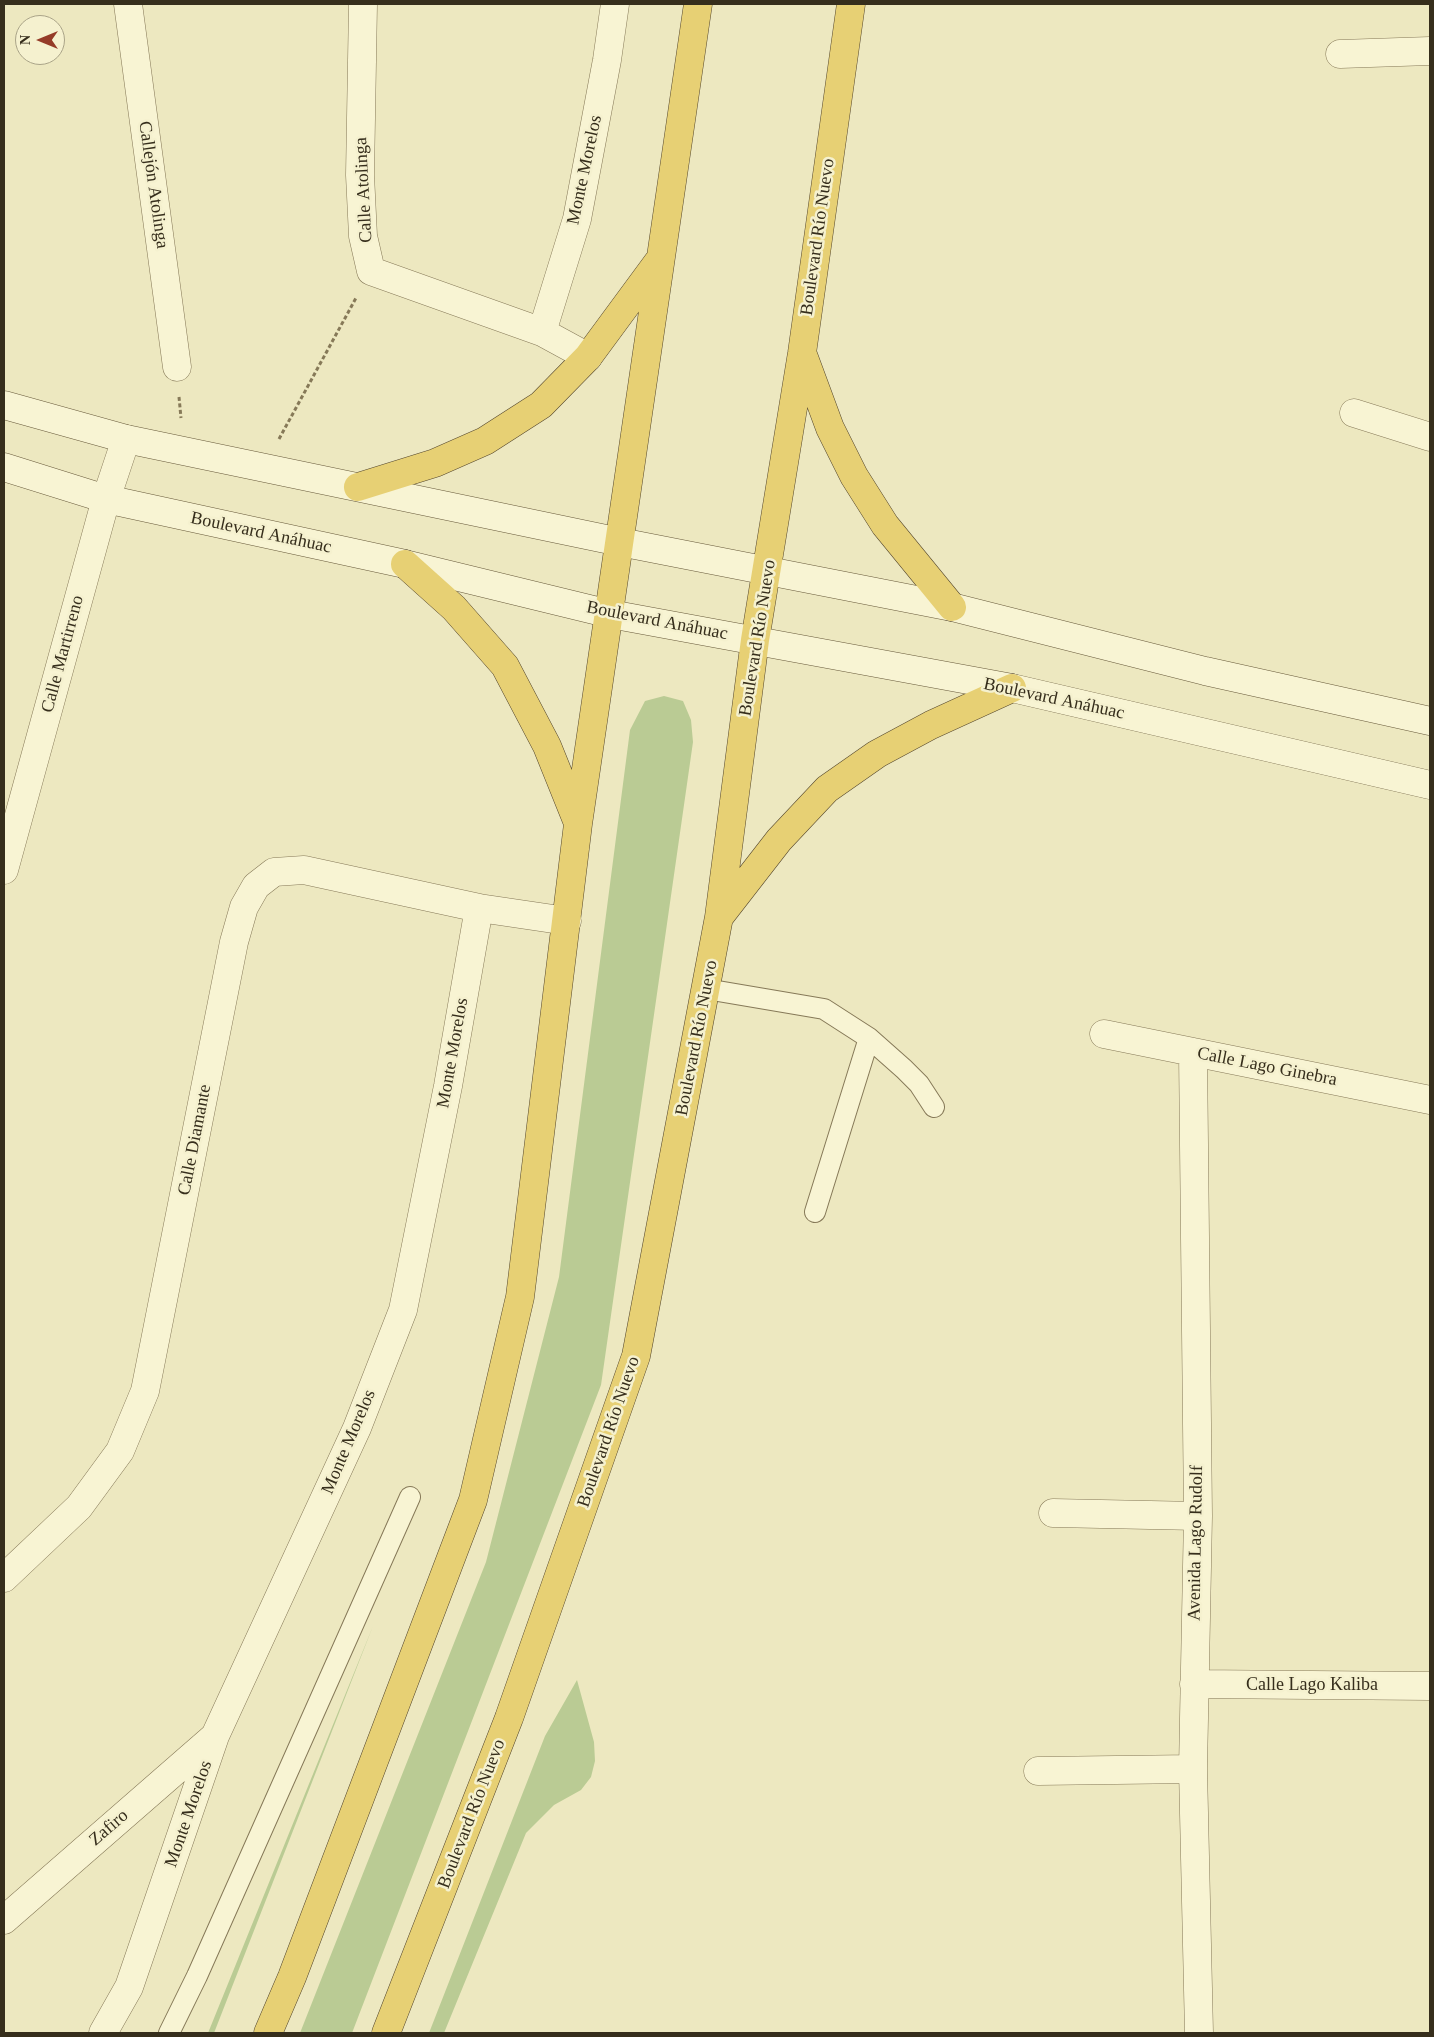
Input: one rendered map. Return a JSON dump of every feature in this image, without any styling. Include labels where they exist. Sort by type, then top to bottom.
[{"type":"highway","points":[[268,2033],[292,1977],[473,1500],[520,1297],[578,824],[698,4]]},
{"type":"highway","name":"Boulevard Río Nuevo","points":[[386,2033],[509,1718],[636,1356],[719,917],[755,640],[768,570],[802,353],[851,4]]},
{"type":"highway","points":[[358,487],[435,463],[485,441],[541,405],[588,357],[660,259]]},
{"type":"highway","points":[[802,353],[830,428],[854,476],[885,525],[952,607]]},
{"type":"highway","points":[[405,564],[454,608],[504,666],[547,746],[578,824]]},
{"type":"highway","points":[[719,917],[779,840],[827,789],[877,754],[931,725],[1012,688]]},
{"type":"street","name":"Callejón Atolinga","points":[[128,4],[177,367]]},
{"type":"street","name":"Calle Atolinga","points":[[363,4],[360,175],[363,236],[371,271]]},
{"type":"street","name":"Monte Morelos","points":[[542,332],[576,219],[607,60],[615,4]]},
{"type":"street","points":[[1340,54],[1430,51]]},
{"type":"street","points":[[371,271],[542,332],[588,357]]},
{"type":"street","points":[[4,404],[126,439],[620,542],[952,607],[1205,671],[1430,721]]},
{"type":"street","points":[[1354,413],[1430,437]]},
{"type":"street","name":"Calle Martirreno","points":[[4,870],[106,500],[126,439]]},
{"type":"street","name":"Boulevard Anáhuac","points":[[4,467],[106,500],[405,564],[610,614],[1012,688],[1430,785]]},
{"type":"street","name":"Calle Diamante","points":[[4,1578],[79,1507],[120,1451],[145,1390],[234,942],[244,907],[256,886],[274,872],[304,870],[479,908]]},
{"type":"street","points":[[479,908],[567,921]]},
{"type":"street","name":"Monte Morelos","points":[[103,2033],[129,1987],[215,1736],[357,1428],[403,1310],[448,1086],[479,908]]},
{"type":"street","name":"Calle Lago Ginebra","points":[[1104,1034],[1430,1100]]},
{"type":"street","name":"Avenida Lago Rudolf","points":[[1193,1052],[1198,1516],[1193,1769],[1199,2033]]},
{"type":"street","points":[[1053,1513],[1198,1516]]},
{"type":"street","name":"Calle Lago Kaliba","points":[[1194,1684],[1430,1686]]},
{"type":"street","name":"Zafiro","points":[[4,1920],[215,1736]]},
{"type":"street","points":[[1038,1771],[1193,1769]]},
{"type":"lane","points":[[706,990],[824,1009],[870,1038],[919,1084],[934,1107]]},
{"type":"lane","points":[[815,1212],[870,1038]]},
{"type":"lane","points":[[169,2033],[205,1958],[410,1497]]},
{"type":"path","points":[[263,468],[371,271]]},
{"type":"path","points":[[177,367],[184,451]]},
{"type":"green space","points":[[664,696],[683,701],[691,720],[693,742],[601,1385],[352,2033],[300,2033],[486,1562],[559,1277],[630,730],[645,701]]},
{"type":"green space","points":[[373,1626],[214,2033],[208,2033]]},
{"type":"green space","points":[[577,1680],[594,1742],[595,1761],[591,1777],[581,1790],[554,1805],[526,1833],[444,2033],[429,2033],[545,1736]]}]
